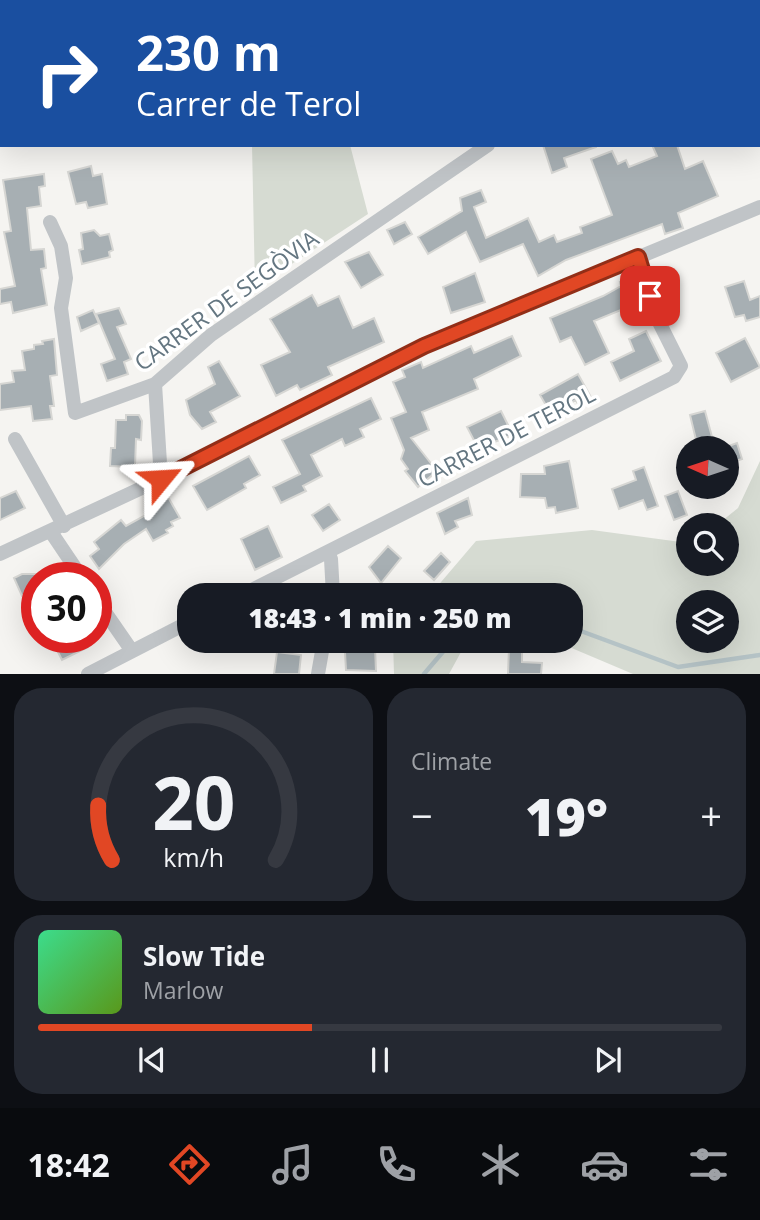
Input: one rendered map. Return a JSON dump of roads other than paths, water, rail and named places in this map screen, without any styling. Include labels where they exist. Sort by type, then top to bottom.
[{"type":"street","name":"CARRER DE SEGÒVIA","points":[[50,222],[61,246],[66,278],[61,308],[75,413],[155,384],[211,335],[485,147]]},
{"type":"street","points":[[0,554],[161,479],[424,346],[760,207]]},
{"type":"street","name":"CARRER DE TEROL","points":[[266,583],[674,377],[681,366],[656,316],[638,257]]},
{"type":"street","points":[[155,384],[161,479]]},
{"type":"street","points":[[15,439],[74,562]]},
{"type":"street","points":[[327,552],[331,559],[332,583]]},
{"type":"street","points":[[112,622],[132,651]]},
{"type":"street","points":[[88,674],[177,628]]},
{"type":"street","points":[[318,674],[322,653]]},
{"type":"waterway","points":[[583,632],[678,667],[760,655]]},
{"type":"waterway","points":[[424,674],[442,653]]}]
